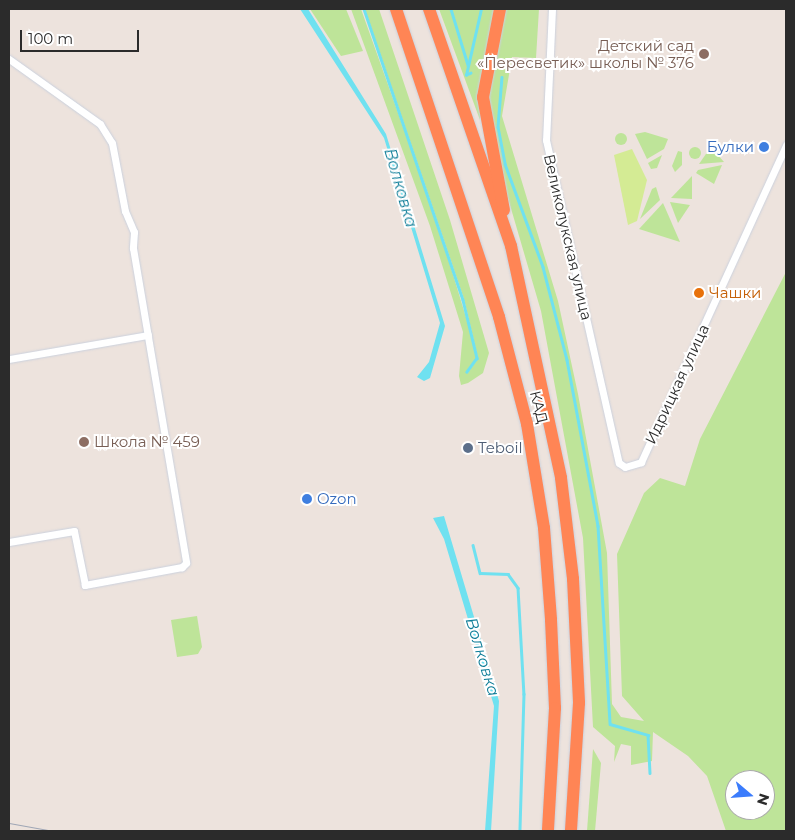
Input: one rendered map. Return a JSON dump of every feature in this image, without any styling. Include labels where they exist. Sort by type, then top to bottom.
[{"type":"highway","name":"КАД","points":[[396,9],[499,317],[527,424],[544,528],[551,620],[555,708],[548,831]]},
{"type":"highway","name":"КАД","points":[[428,9],[511,246],[550,417],[570,543],[580,703],[571,831]]},
{"type":"highway","points":[[500,9],[488,56],[484,105],[511,246]]},
{"type":"street","name":"Великолукская улица","points":[[552,9],[546,140],[618,463]]},
{"type":"street","points":[[9,59],[107,132],[125,211],[134,232],[132,248],[186,563],[182,568],[85,585],[74,531],[9,542]]},
{"type":"street","name":"Идрицкая улица","points":[[618,463],[634,468],[642,462],[786,145]]},
{"type":"street","points":[[9,359],[148,335]]},
{"type":"green space","points":[[310,9],[346,9],[363,51],[341,56]]},
{"type":"green space","points":[[351,9],[361,9],[438,225],[475,347],[476,358],[467,374],[478,358],[464,299],[365,9],[379,9],[450,220],[489,353],[483,373],[468,383],[461,385],[459,376],[463,332],[430,226]]},
{"type":"green space","points":[[439,9],[496,9],[482,72],[480,120]]},
{"type":"green space","points":[[505,9],[539,9],[536,58],[512,57],[502,116],[558,301],[578,394],[607,553],[612,704],[621,717],[644,721],[622,696],[617,554],[644,493],[660,478],[685,486],[700,439],[786,272],[786,831],[726,831],[707,776],[688,756],[653,732],[652,761],[631,765],[631,746],[621,744],[614,762],[615,746],[593,727],[583,538],[541,311],[505,188],[489,97]]},
{"type":"green space","points":[[645,132],[668,139],[664,149],[647,159],[635,134]]},
{"type":"green space","points":[[619,133],[623,133],[627,139],[623,145],[619,145],[615,141],[615,137]]},
{"type":"green space","points":[[693,147],[697,147],[701,153],[697,159],[693,159],[689,155],[689,151]]},
{"type":"green space","points":[[632,149],[647,180],[637,221],[628,225],[614,155]]},
{"type":"green space","points":[[678,151],[682,152],[682,165],[675,172],[672,166]]},
{"type":"green space","points":[[708,151],[717,154],[724,162],[699,164]]},
{"type":"green space","points":[[662,155],[657,168],[651,169],[648,163]]},
{"type":"green space","points":[[722,165],[714,184],[696,173],[698,170]]},
{"type":"green space","points":[[692,176],[692,199],[671,198]]},
{"type":"green space","points":[[656,187],[660,200],[640,219],[652,189]]},
{"type":"green space","points":[[670,202],[690,205],[678,223]]},
{"type":"green space","points":[[663,203],[680,242],[639,229]]},
{"type":"green space","points":[[197,616],[202,647],[198,654],[177,657],[171,620]]},
{"type":"green space","points":[[593,749],[601,763],[595,831],[587,831]]},
{"type":"water","name":"Волковка","points":[[300,9],[308,9],[386,134],[445,326],[430,378],[424,381],[417,377],[429,362],[440,323],[384,138]]},
{"type":"water","name":"Волковка","points":[[444,516],[499,701],[491,831],[485,831],[494,706],[444,539],[433,518]]},
{"type":"waterway","points":[[364,9],[463,300],[477,358],[467,372]]},
{"type":"waterway","points":[[451,9],[468,65]]},
{"type":"waterway","points":[[471,73],[466,75],[481,9]]},
{"type":"waterway","points":[[502,77],[498,127],[505,164],[543,267],[567,360],[598,526],[610,724],[648,735],[650,773]]},
{"type":"waterway","points":[[473,545],[480,573],[508,574],[518,588],[524,694],[520,831]]},
{"type":"tram line","points":[[9,823],[53,831]]},
{"type":"place","name":"Детский сад «Пересветик» школы № 376","points":[[704,54]]},
{"type":"place","name":"Булки","points":[[764,147]]},
{"type":"place","name":"Чашки","points":[[699,293]]},
{"type":"place","name":"Школа № 459","points":[[84,442]]},
{"type":"place","name":"Teboil","points":[[468,448]]},
{"type":"place","name":"Ozon","points":[[307,499]]}]
